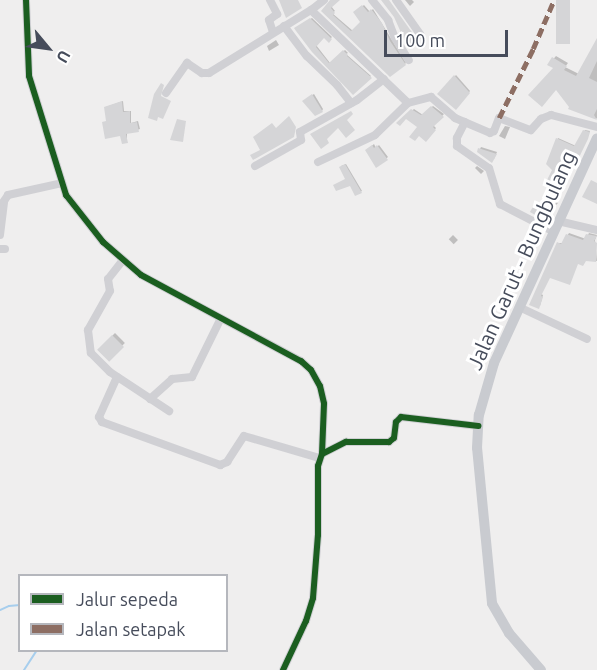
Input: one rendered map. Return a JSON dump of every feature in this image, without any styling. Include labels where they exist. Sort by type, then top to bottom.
[{"type":"main road","name":"Jalan Garut - Bungbulang","points":[[541,670],[509,633],[492,603],[482,517],[478,426],[490,371],[597,138]]},
{"type":"street","points":[[26,0],[29,76],[66,195],[77,210],[103,242],[141,275],[220,320],[301,361],[311,370],[321,386],[324,404],[313,598],[306,621],[283,670]]},
{"type":"street","points":[[270,0],[277,14],[269,20],[273,32]]},
{"type":"street","points":[[166,93],[187,63],[202,73],[209,73],[324,0]]},
{"type":"street","points":[[372,0],[388,20],[395,38],[409,60]]},
{"type":"street","points":[[396,0],[420,34]]},
{"type":"street","points":[[311,10],[408,103]]},
{"type":"street","points":[[284,26],[307,56],[337,85],[351,103]]},
{"type":"street","points":[[255,166],[301,140],[300,132],[351,103],[384,79]]},
{"type":"street","points":[[318,162],[371,138],[408,103],[431,97],[453,116],[490,133],[494,131],[499,118],[531,130],[541,119],[551,115],[597,128]]},
{"type":"street","points":[[465,122],[457,138],[457,146],[489,168],[500,204],[556,227],[597,230]]},
{"type":"street","points":[[0,235],[4,201],[8,195],[62,183]]},
{"type":"street","points":[[123,260],[108,279],[110,291],[88,330],[91,353],[117,377],[169,411]]},
{"type":"street","points":[[519,307],[587,339]]},
{"type":"street","points":[[150,399],[171,379],[190,379],[220,320]]},
{"type":"street","points":[[117,377],[99,417],[102,422],[220,465],[227,462],[244,436],[321,456],[346,442],[389,442],[394,438],[396,422],[401,417],[478,426]]},
{"type":"building","points":[[279,0],[298,0],[302,8],[286,18]]},
{"type":"building","points":[[330,0],[340,0],[331,8],[335,13],[333,15],[351,31],[360,22],[353,12],[362,5],[368,12],[371,9],[382,23],[390,41],[406,65],[390,77],[321,11]]},
{"type":"building","points":[[381,0],[389,0],[416,38],[407,46],[394,17]]},
{"type":"building","points":[[556,0],[570,0],[570,44],[556,44]]},
{"type":"building","points":[[310,18],[332,39],[329,43],[324,38],[316,47],[329,63],[343,50],[372,78],[353,95],[312,52],[294,28]]},
{"type":"building","points":[[597,38],[597,61],[589,78],[597,82],[597,109],[594,115],[597,120],[568,109],[569,107],[556,90],[542,107],[528,95],[553,68],[547,65],[552,57],[567,66],[564,70],[576,76]]},
{"type":"building","points":[[454,75],[470,93],[456,110],[437,94]]},
{"type":"building","points":[[161,83],[164,85],[161,96],[171,101],[163,119],[158,117],[157,121],[148,118],[154,94]]},
{"type":"building","points":[[312,94],[323,112],[315,116],[302,101]]},
{"type":"building","points":[[122,101],[123,112],[130,111],[130,123],[137,122],[139,132],[126,134],[128,143],[122,144],[120,136],[105,139],[102,122],[106,121],[104,107]]},
{"type":"building","points":[[431,106],[444,117],[433,127],[436,130],[426,142],[419,136],[415,141],[409,137],[417,127],[406,119],[400,126],[396,123],[411,109],[421,115]]},
{"type":"building","points":[[351,111],[353,114],[347,120],[355,130],[346,138],[338,128],[327,139],[329,143],[321,149],[310,134]]},
{"type":"building","points":[[289,116],[296,127],[294,137],[253,160],[250,155],[260,150],[253,137],[272,123],[276,128]]},
{"type":"building","points":[[177,119],[186,121],[183,142],[170,140]]},
{"type":"building","points":[[583,130],[590,132],[588,139],[569,178],[559,173],[551,187],[545,184],[552,170],[546,164],[556,138],[574,146]]},
{"type":"building","points":[[372,145],[374,148],[377,145],[388,160],[376,168],[365,150]]},
{"type":"building","points":[[478,148],[497,154],[492,163],[477,152]]},
{"type":"building","points":[[345,164],[362,193],[355,196],[350,186],[336,191],[333,185],[345,179],[339,167]]},
{"type":"building","points":[[591,180],[597,183],[597,204],[582,197]]},
{"type":"building","points":[[534,205],[548,213],[544,220],[530,212]]},
{"type":"building","points":[[566,234],[583,240],[586,234],[597,236],[594,241],[597,243],[596,262],[586,261],[583,266],[578,264],[570,285],[550,278],[541,296],[543,297],[539,309],[529,305],[557,242],[561,244]]},
{"type":"building","points":[[112,335],[124,347],[109,362],[97,350]]},
{"type":"waterway","points":[[0,610],[18,605]]},
{"type":"waterway","points":[[24,670],[36,652]]},
{"type":"marked path","points":[[499,118],[554,0]]},
{"type":"cycle path","points":[[26,0],[29,76],[66,195],[103,242],[141,275],[301,361],[311,370],[320,386],[324,404],[322,454]]},
{"type":"cycle path","points":[[283,670],[306,621],[313,598],[318,535],[318,466],[322,454],[346,442],[389,442],[394,438],[396,422],[401,417],[478,426]]}]
